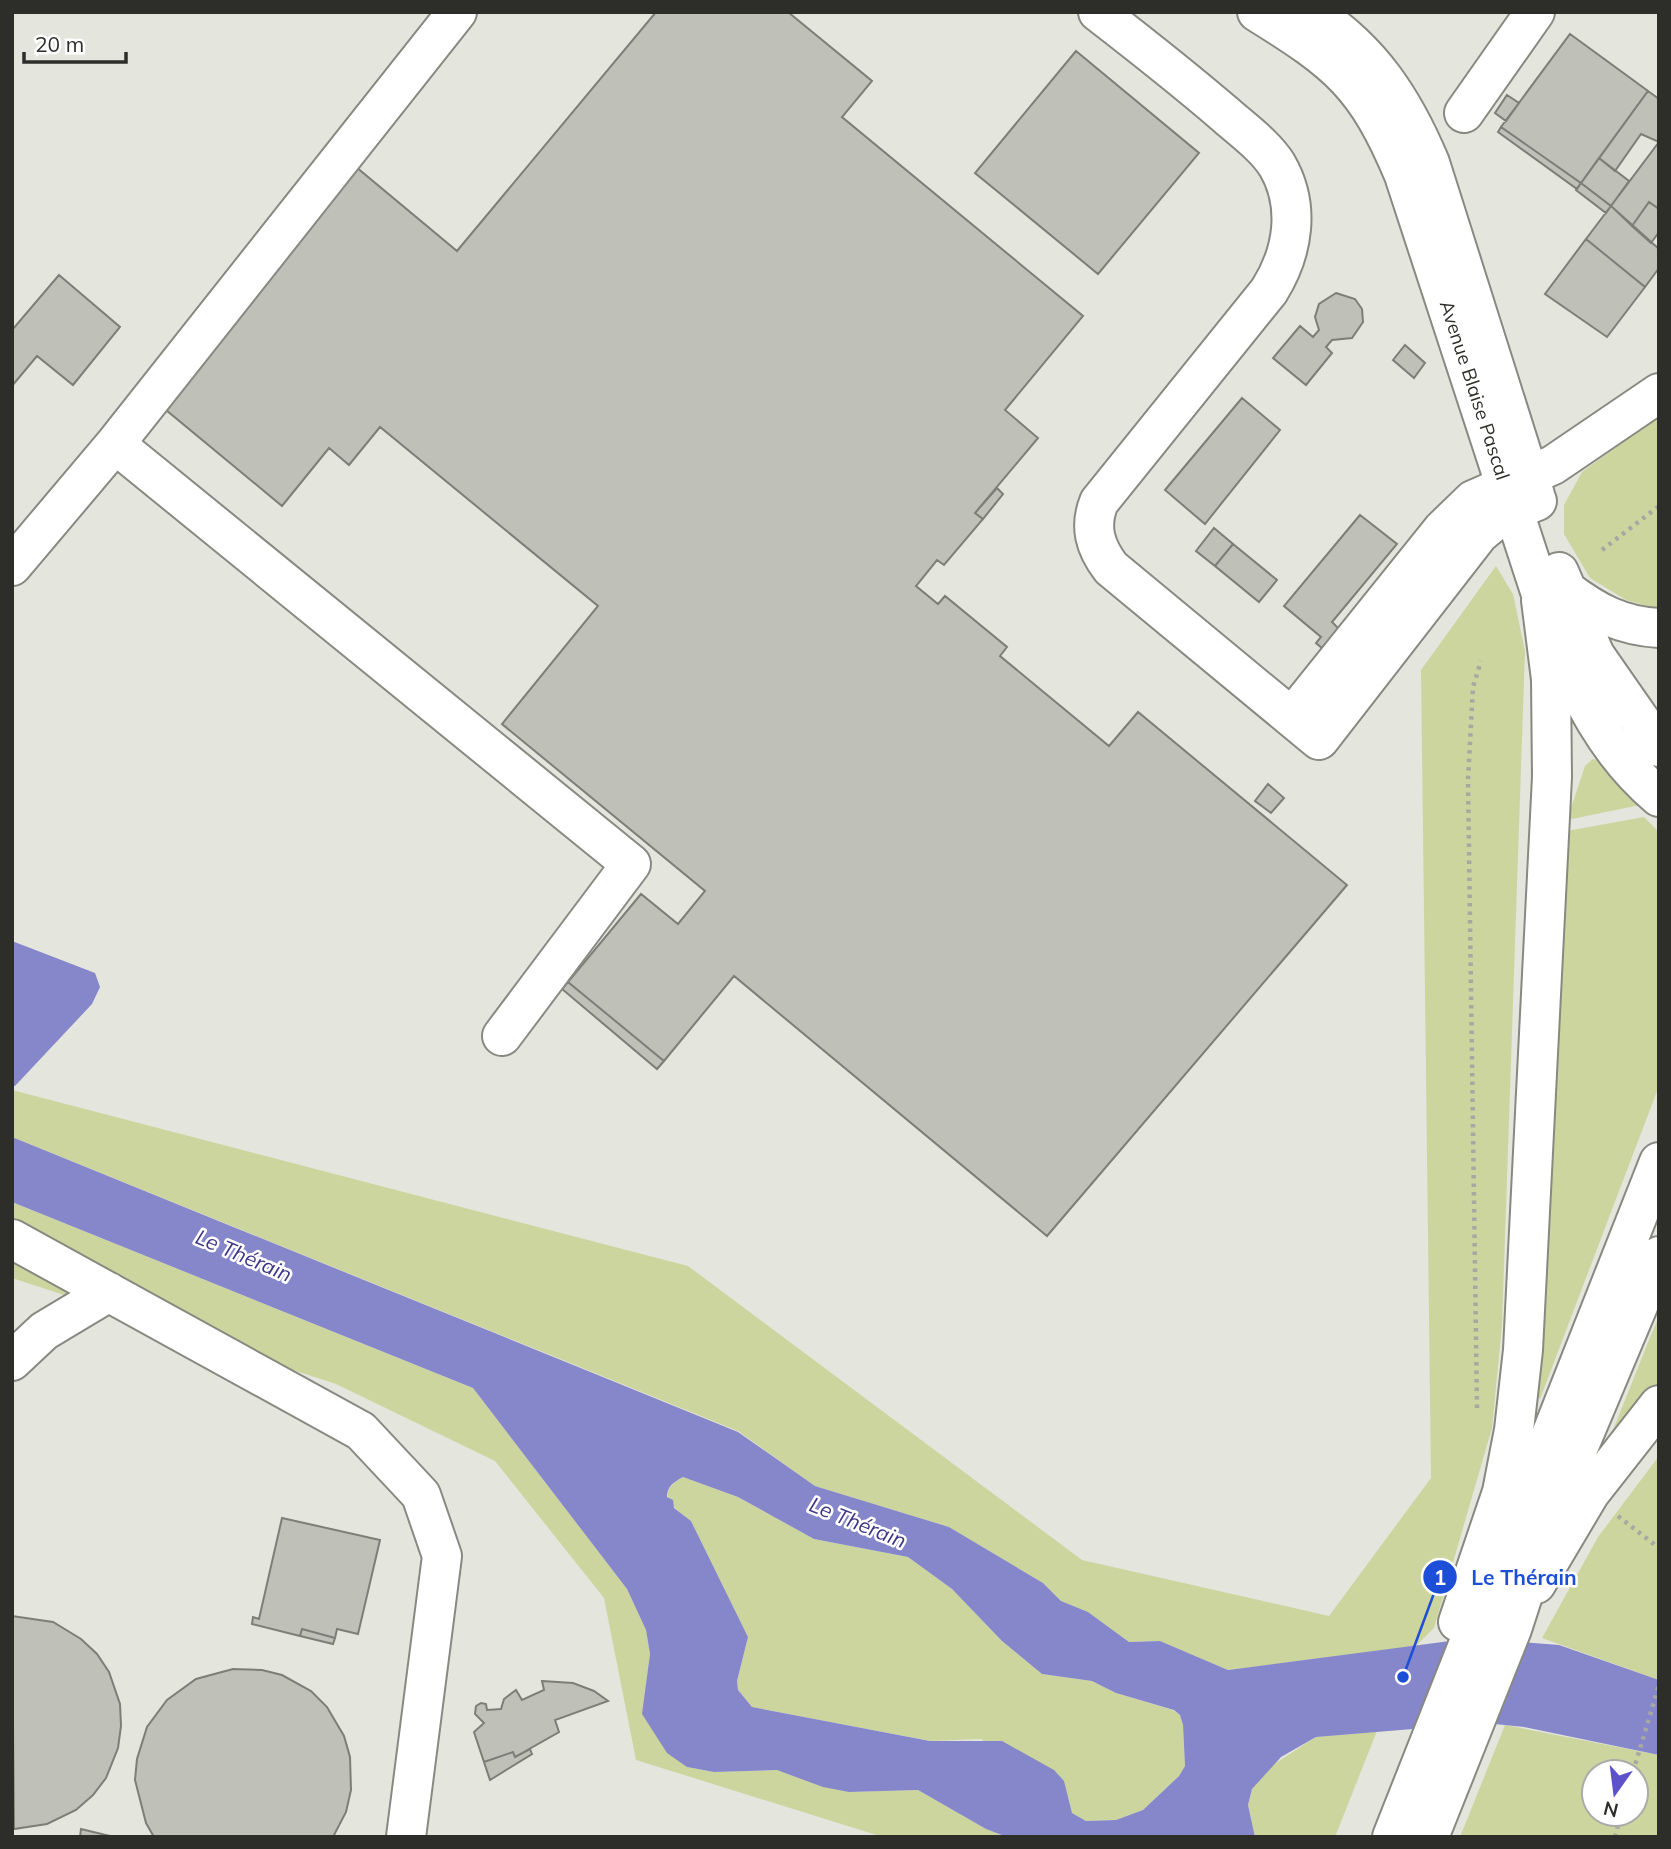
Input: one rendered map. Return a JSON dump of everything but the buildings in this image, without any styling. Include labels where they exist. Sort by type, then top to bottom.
[{"type":"street","points":[[12,566],[115,444],[457,12]]},
{"type":"street","points":[[1098,12],[1190,85],[1266,152],[1284,181],[1292,219],[1288,256],[1269,291],[1105,490],[1094,514],[1097,546],[1111,568],[1305,729],[1443,529],[1473,500],[1521,493],[1659,393]]},
{"type":"street","name":"Avenue Blaise Pascal","points":[[1257,12],[1309,45],[1340,70],[1367,99],[1381,123],[1404,175],[1521,493]]},
{"type":"street","name":"Avenue Blaise Pascal","points":[[1312,12],[1362,50],[1409,113],[1430,163],[1521,493],[1553,595],[1569,669],[1603,735],[1624,765],[1659,797]]},
{"type":"street","points":[[1464,113],[1523,16]]},
{"type":"street","points":[[115,444],[631,864],[502,1036]]},
{"type":"street","points":[[1429,1837],[1470,1734],[1502,1492],[1519,1390],[1552,777],[1553,595],[1614,619],[1659,628]]},
{"type":"street","name":"Avenue Blaise Pascal","points":[[1553,595],[1659,749]]},
{"type":"street","points":[[1552,777],[1560,762],[1572,749],[1603,735],[1629,735],[1659,749]]},
{"type":"street","points":[[1484,1622],[1659,1162]]},
{"type":"street","points":[[12,1239],[361,1431],[421,1495],[442,1556],[406,1837]]},
{"type":"street","points":[[1373,1837],[1424,1731],[1484,1622],[1545,1527],[1659,1256]]},
{"type":"street","points":[[12,1361],[44,1331],[109,1292]]},
{"type":"street","points":[[1484,1622],[1557,1546],[1590,1493],[1659,1405]]},
{"type":"street","points":[[1392,1837],[1424,1731]]},
{"type":"path","points":[[1602,550],[1659,506]]},
{"type":"path","points":[[1477,1421],[1468,780],[1473,687],[1481,661]]},
{"type":"path","points":[[1590,1493],[1659,1548]]},
{"type":"path","points":[[1637,1758],[1659,1685]]},
{"type":"green space","points":[[1659,416],[1659,609],[1626,600],[1590,578],[1564,534],[1564,505],[1582,472]]},
{"type":"green space","points":[[1496,566],[1513,594],[1525,651],[1502,1325],[1492,1428],[1434,1628],[1416,1646],[1228,1670],[1160,1641],[1129,1642],[1088,1612],[1061,1601],[1043,1583],[949,1527],[815,1486],[738,1431],[12,1137],[12,1090],[688,1266],[1082,1560],[1329,1616],[1431,1478],[1421,670]]},
{"type":"green space","points":[[1593,759],[1603,761],[1645,804],[1567,820],[1585,766]]},
{"type":"green space","points":[[1644,817],[1659,832],[1659,1086],[1540,1399],[1531,1394],[1567,831]]},
{"type":"green space","points":[[12,1202],[473,1388],[627,1589],[646,1630],[650,1654],[643,1714],[687,1767],[714,1772],[777,1770],[849,1792],[918,1790],[986,1829],[1007,1837],[883,1837],[636,1760],[604,1598],[495,1461],[336,1384],[12,1278]]},
{"type":"green space","points":[[1659,1317],[1659,1386],[1605,1450],[1651,1335]]},
{"type":"green space","points":[[1659,1456],[1659,1680],[1542,1638],[1598,1537]]},
{"type":"green space","points":[[683,1477],[738,1497],[814,1539],[908,1557],[952,1589],[1002,1641],[1042,1674],[1092,1681],[1116,1693],[1173,1710],[1180,1715],[1185,1766],[1179,1776],[1143,1810],[1116,1820],[1086,1821],[1072,1813],[1068,1798],[981,1739],[931,1741],[752,1707],[738,1690],[737,1681],[748,1637],[691,1521],[669,1500],[669,1489]]},
{"type":"green space","points":[[1505,1725],[1659,1755],[1659,1837],[1460,1837]]},
{"type":"green space","points":[[1377,1731],[1335,1837],[1255,1837],[1248,1805],[1252,1789],[1268,1768],[1316,1737]]},
{"type":"water","points":[[12,941],[95,973],[100,987],[92,1004],[15,1086],[12,1085]]},
{"type":"water","points":[[12,1137],[738,1432],[815,1486],[949,1527],[1043,1583],[1061,1601],[1088,1612],[1129,1642],[1160,1641],[1228,1670],[1473,1638],[1559,1645],[1659,1680],[1659,1755],[1524,1727],[1485,1723],[1316,1737],[1281,1757],[1252,1789],[1248,1805],[1255,1837],[1007,1837],[986,1829],[918,1790],[849,1792],[823,1787],[777,1770],[714,1772],[687,1767],[667,1753],[642,1714],[650,1654],[646,1630],[627,1589],[473,1388],[12,1202]],"holes":[[[683,1477],[738,1497],[814,1539],[908,1557],[952,1589],[1002,1641],[1042,1674],[1092,1681],[1116,1693],[1174,1710],[1180,1715],[1183,1725],[1185,1766],[1179,1776],[1143,1810],[1116,1820],[1086,1821],[1072,1813],[1064,1781],[1054,1770],[1002,1741],[930,1741],[752,1707],[738,1690],[737,1681],[748,1637],[691,1521],[674,1508],[673,1500],[667,1497],[667,1493],[670,1487]]]},
{"type":"place","name":"Le Thérain","points":[[1403,1677]]}]
